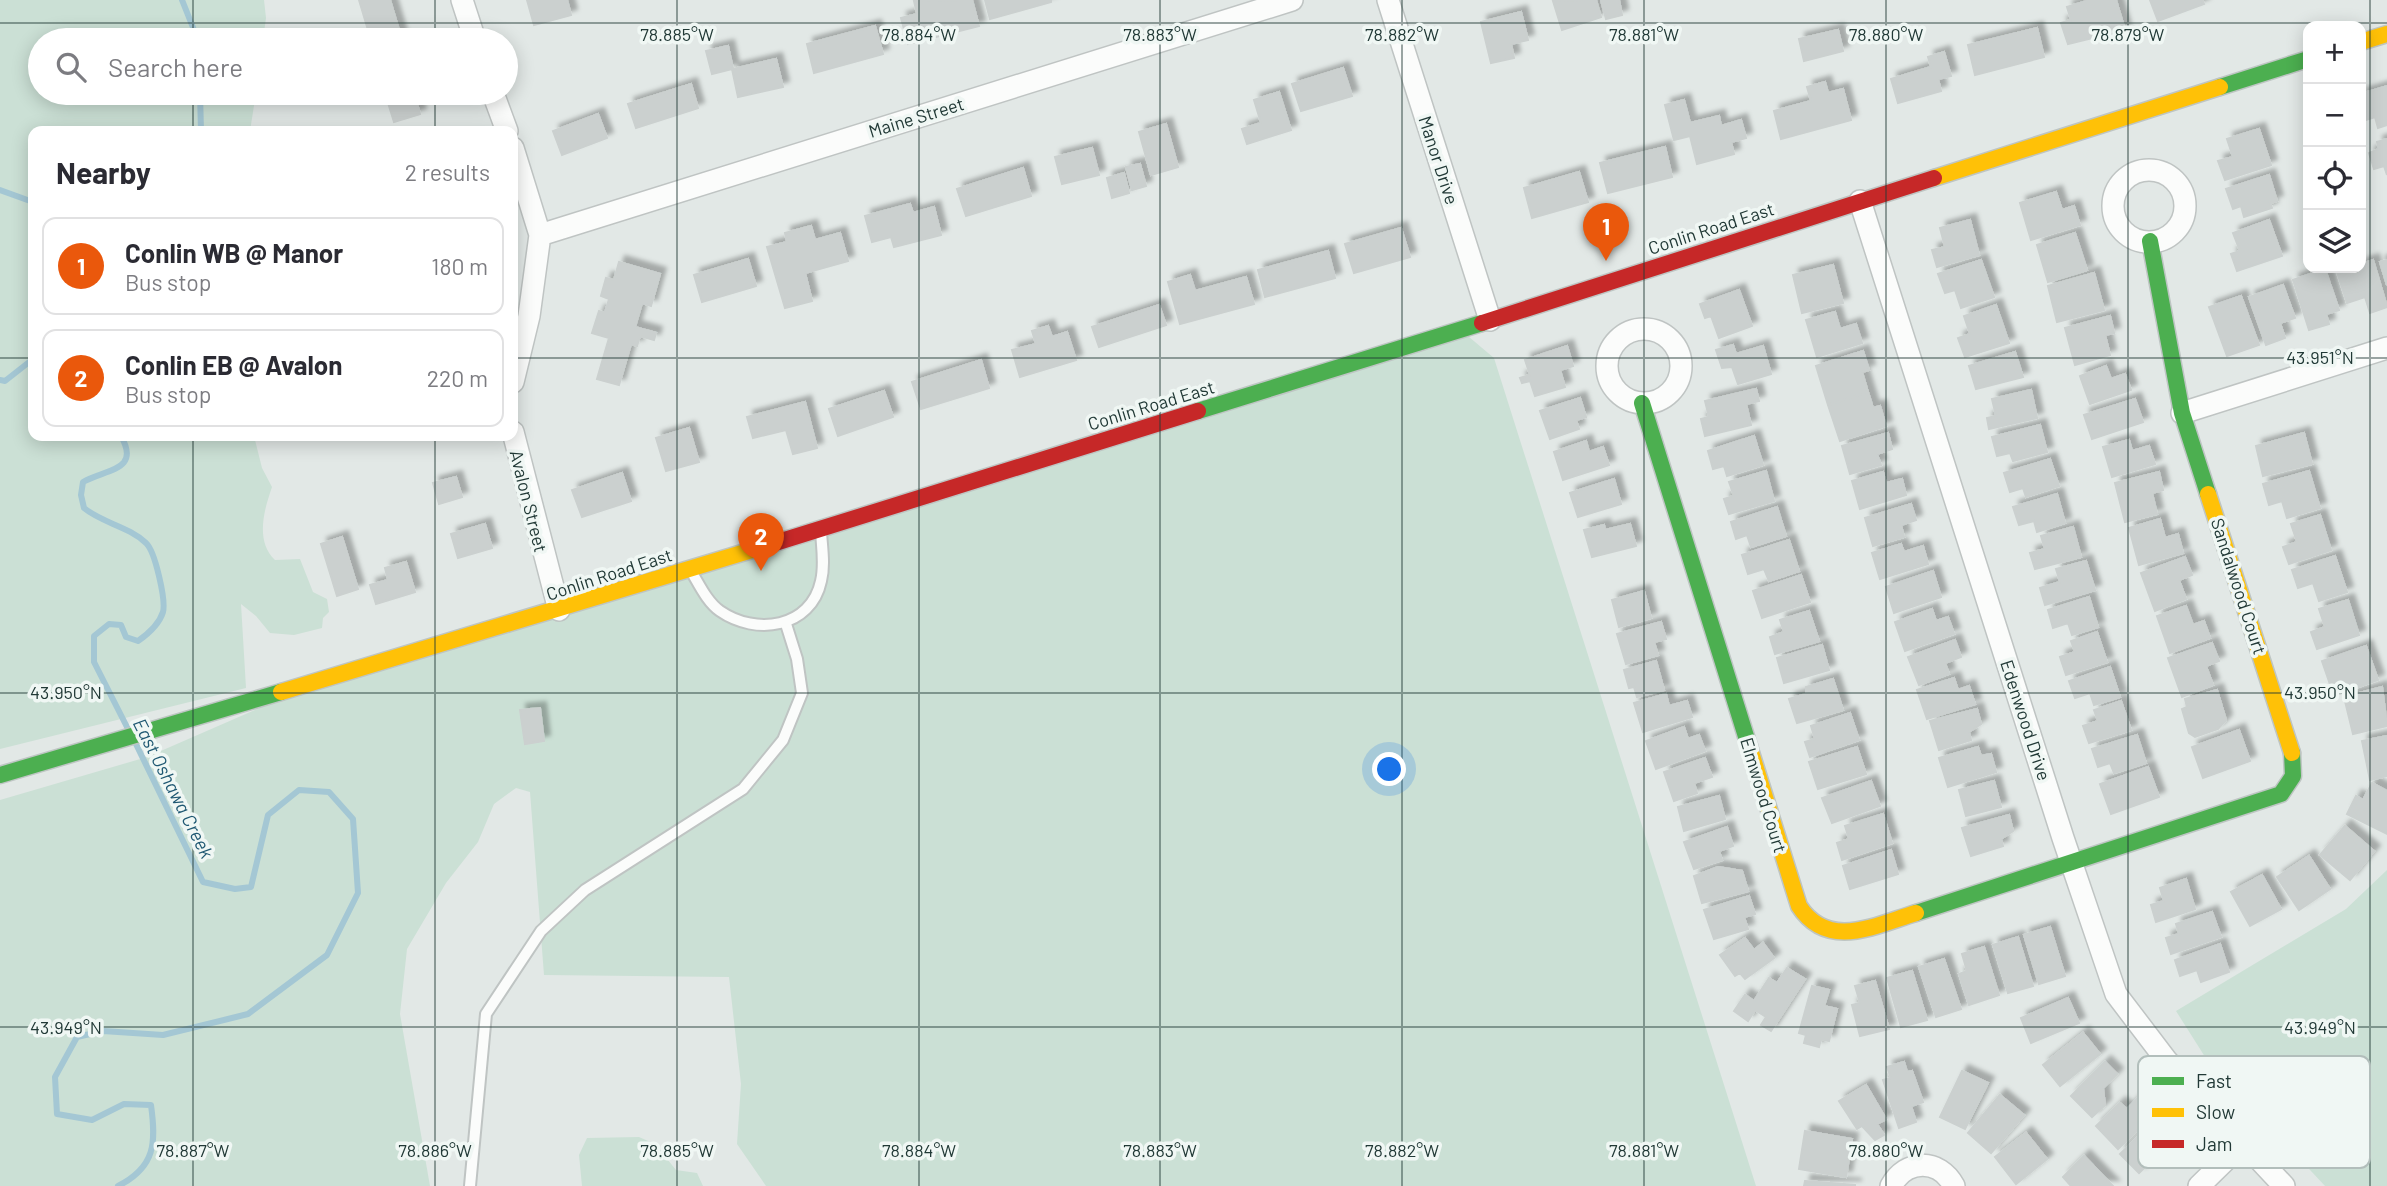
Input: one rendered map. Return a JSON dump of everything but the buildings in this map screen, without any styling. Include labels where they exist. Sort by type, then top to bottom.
[{"type":"street","points":[[462,0],[471,28]]},
{"type":"street","name":"Maine Street","points":[[540,234],[1292,0]]},
{"type":"street","name":"Manor Drive","points":[[1388,0],[1490,320]]},
{"type":"street","points":[[2366,40],[2387,34]]},
{"type":"street","name":"Conlin Road East","points":[[0,775],[559,610],[1490,320],[2303,60]]},
{"type":"street","points":[[498,105],[505,126]]},
{"type":"street","points":[[518,164],[540,234],[529,316],[518,361]]},
{"type":"street","name":"Edenwood Drive","points":[[1860,201],[2109,974],[2126,1010],[2163,1056]]},
{"type":"street","name":"Sandalwood Court","points":[[2072,864],[2281,794],[2291,784],[2295,771],[2293,754],[2182,413],[2150,241]]},
{"type":"street","points":[[2182,413],[2387,348]]},
{"type":"street","name":"Elmwood Court","points":[[1642,403],[1799,905],[1815,927],[1829,933],[1851,933],[2072,864]]},
{"type":"street","name":"Avalon Street","points":[[515,441],[559,610]]},
{"type":"street","points":[[1891,1186],[1904,1170],[1926,1165],[1947,1174],[1954,1186]]},
{"type":"street","points":[[2199,1186],[2217,1168]]},
{"type":"street","name":"Edenwood Drive","points":[[2267,1168],[2284,1186]]},
{"type":"lane","points":[[689,569],[708,599],[720,611],[768,627],[786,624],[804,612],[821,583],[824,564],[821,527]]},
{"type":"lane","points":[[470,1186],[486,1014],[541,931],[584,890],[743,789],[783,740],[802,693],[797,659],[786,624]]},
{"type":"green space","points":[[0,0],[264,0],[265,28],[28,28],[28,105],[254,105],[251,126],[28,126],[28,441],[255,441],[262,468],[272,487],[264,515],[265,544],[275,560],[300,559],[313,592],[327,599],[329,612],[323,618],[322,628],[294,635],[270,633],[256,616],[241,604],[246,688],[0,749]]},
{"type":"green space","points":[[1462,331],[1494,358],[1756,1186],[766,1186],[737,1144],[741,1084],[729,977],[544,975],[530,792],[516,788],[494,804],[478,842],[446,883],[407,949],[400,1014],[430,1186],[0,1186],[0,800],[147,757],[287,696]]},
{"type":"green space","points":[[2387,870],[2387,1186],[2325,1186],[2308,1168],[2370,1168],[2370,1056],[2204,1056],[2176,1011],[2346,909]]},
{"type":"green space","points":[[639,1137],[655,1144],[676,1170],[697,1173],[703,1186],[582,1186],[579,1155],[587,1138]]},
{"type":"waterway","name":"East Oshawa Creek","points":[[182,0],[193,28]]},
{"type":"waterway","name":"East Oshawa Creek","points":[[200,105],[201,126]]},
{"type":"waterway","name":"East Oshawa Creek","points":[[0,190],[28,200]]},
{"type":"waterway","name":"East Oshawa Creek","points":[[0,380],[5,381],[28,363]]},
{"type":"waterway","name":"East Oshawa Creek","points":[[123,441],[127,456],[124,463],[83,482],[81,495],[84,508],[131,532],[146,543],[153,555],[161,587],[164,606],[161,617],[138,641],[126,637],[121,625],[109,624],[94,636],[94,662],[128,729]]},
{"type":"waterway","name":"East Oshawa Creek","points":[[118,1186],[140,1171],[151,1152],[151,1105],[124,1104],[92,1120],[57,1114],[55,1077],[77,1037],[103,1031],[163,1035],[248,1014],[327,955],[358,893],[353,819],[329,792],[299,790],[268,815],[251,887],[235,889],[203,882],[135,742]]},
{"type":"traffic: fast","points":[[2220,87],[2303,61]]},
{"type":"traffic: fast","points":[[2150,241],[2182,413],[2208,494]]},
{"type":"traffic: fast","points":[[1198,411],[1482,323]]},
{"type":"traffic: fast","points":[[1642,403],[1749,746]]},
{"type":"traffic: fast","points":[[0,775],[281,692]]},
{"type":"traffic: fast","points":[[1916,913],[2281,794],[2293,776],[2292,753]]},
{"type":"traffic: slow","points":[[2366,40],[2387,34]]},
{"type":"traffic: slow","points":[[1934,178],[2220,87]]},
{"type":"traffic: slow","points":[[2208,494],[2292,753]]},
{"type":"traffic: slow","points":[[281,692],[775,543]]},
{"type":"traffic: slow","points":[[1749,746],[1799,906],[1811,920],[1824,928],[1853,931],[1916,913]]},
{"type":"traffic: jam","points":[[1482,323],[1934,178]]},
{"type":"traffic: jam","points":[[775,543],[1198,411]]},
{"type":"place","name":"Conlin WB @ Manor","points":[[1606,261]]},
{"type":"place","name":"Conlin EB @ Avalon","points":[[761,571]]}]
